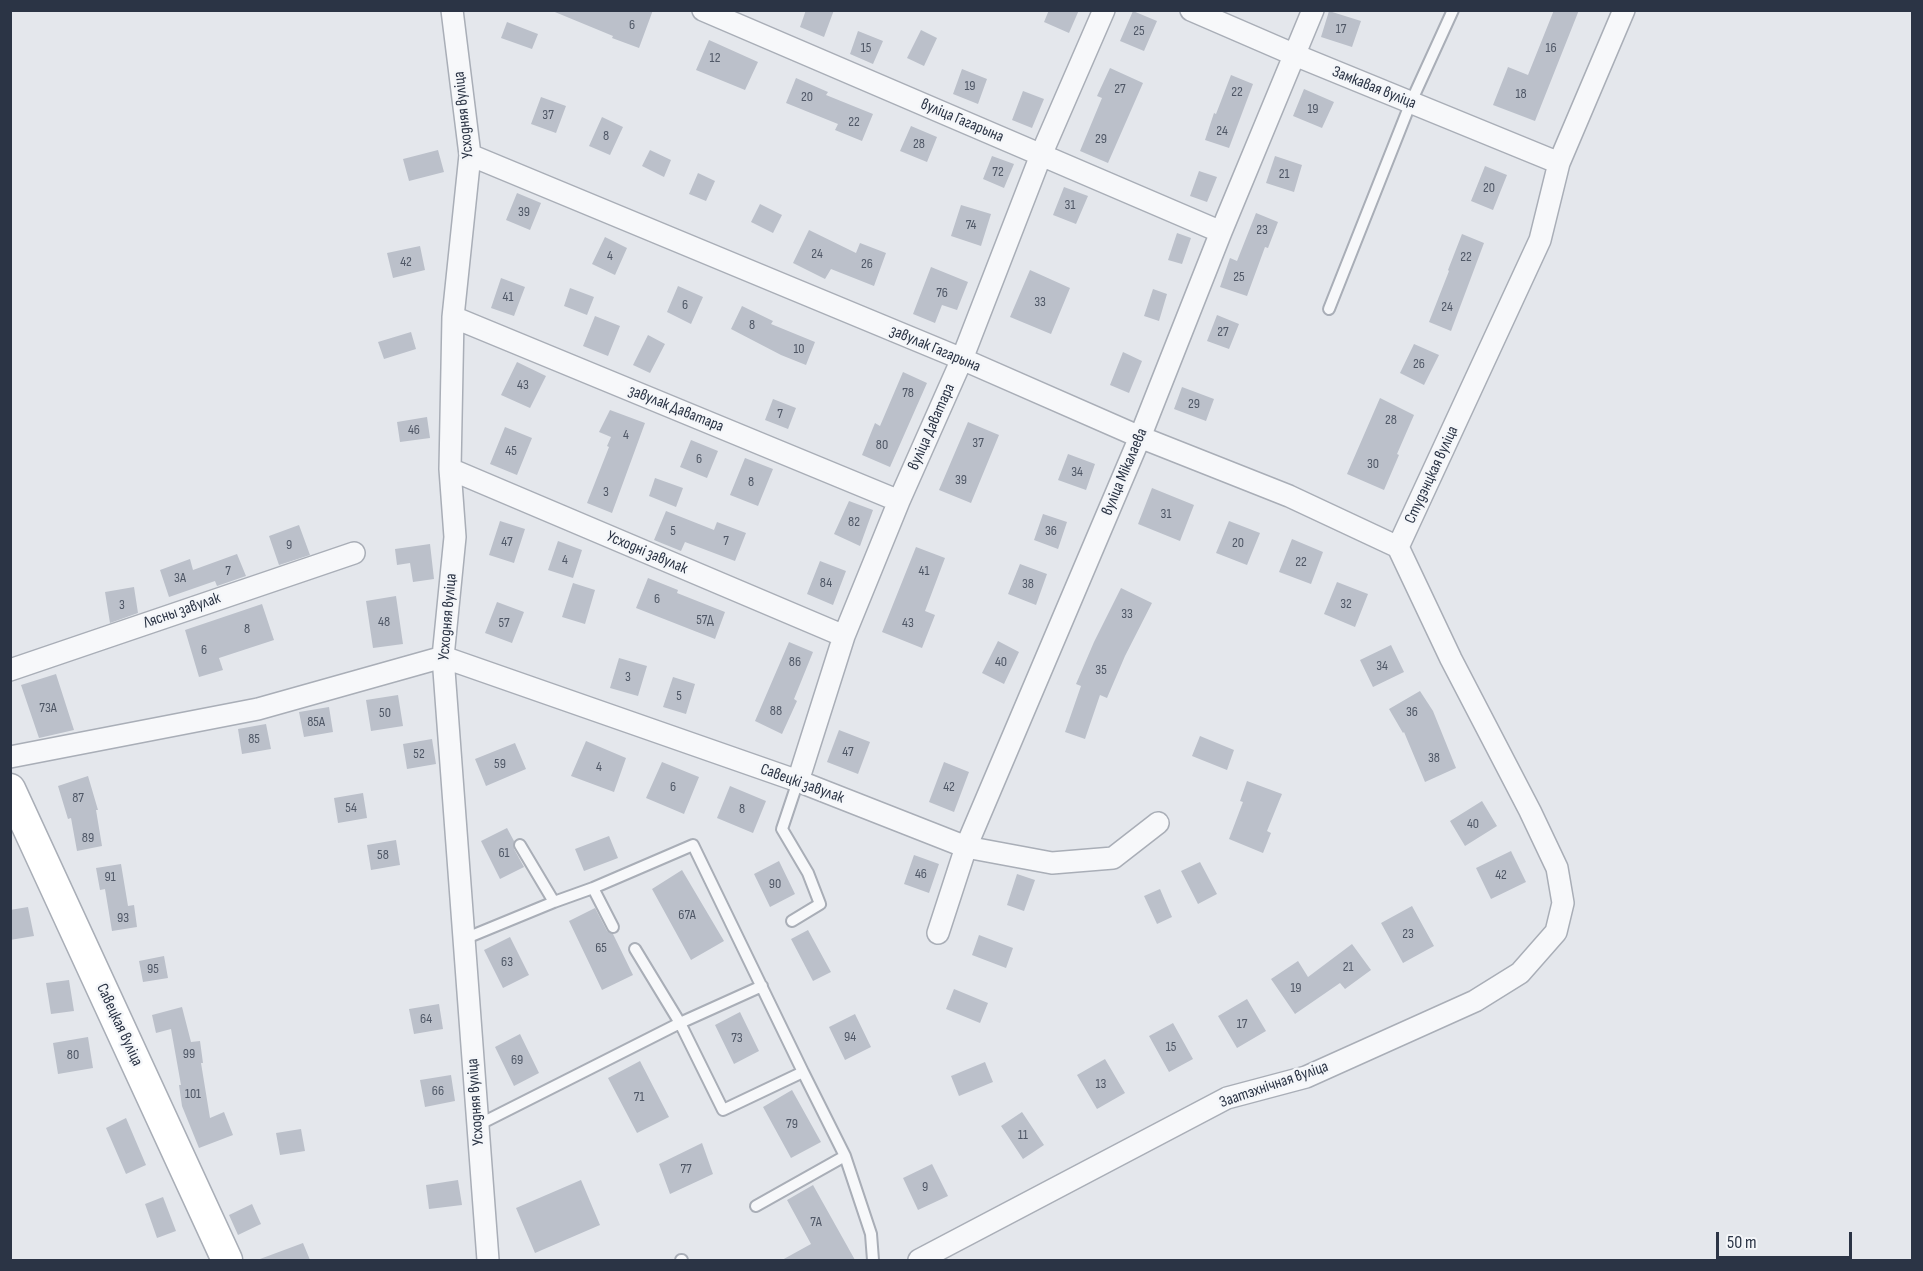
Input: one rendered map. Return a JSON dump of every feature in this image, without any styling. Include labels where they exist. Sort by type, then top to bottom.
[{"type":"street","name":"Усходняя вуліца","points":[[452,10],[470,155],[453,317],[450,469],[455,537],[443,657],[488,1260]]},
{"type":"street","name":"вуліца Гагарына","points":[[703,10],[1221,232]]},
{"type":"street","name":"вуліца Даватара","points":[[798,781],[844,636],[899,501],[962,359],[1041,155],[1104,10]]},
{"type":"street","name":"Замкавая вуліца","points":[[1191,10],[1294,55],[1559,163]]},
{"type":"street","name":"вуліца Мікалаева","points":[[938,933],[966,847],[1140,437],[1221,232],[1313,10]]},
{"type":"street","name":"Студэнцкая вуліца","points":[[1398,547],[1540,240],[1559,163],[1624,10]]},
{"type":"street","name":"завулак Гагарына","points":[[470,155],[962,359],[1140,437],[1288,496],[1398,547]]},
{"type":"street","name":"завулак Даватара","points":[[453,317],[899,501]]},
{"type":"street","name":"Усходні завулак","points":[[450,469],[844,636]]},
{"type":"street","name":"Заатэхнічная вуліца","points":[[919,1260],[1227,1098],[1306,1077],[1474,1001],[1520,973],[1556,932],[1563,903],[1557,868],[1451,659],[1398,547]]},
{"type":"street","name":"Лясны завулак","points":[[10,670],[354,553]]},
{"type":"street","name":"Савецкі завулак","points":[[443,657],[798,781],[966,847],[1052,863],[1113,858],[1158,824]]},
{"type":"street","points":[[10,757],[258,709],[443,657]]},
{"type":"street","name":"Савецкая вуліца","points":[[10,789],[226,1260]]},
{"type":"lane","points":[[1329,309],[1411,102],[1452,10]]},
{"type":"lane","points":[[792,921],[820,904],[808,873],[782,829],[798,781]]},
{"type":"lane","points":[[520,845],[554,902]]},
{"type":"lane","points":[[464,939],[593,888],[693,845],[845,1156],[872,1234],[873,1260]]},
{"type":"lane","points":[[593,888],[613,927]]},
{"type":"lane","points":[[635,949],[680,1023],[723,1110],[803,1072]]},
{"type":"lane","points":[[477,1125],[680,1023],[762,986]]},
{"type":"lane","points":[[756,1206],[845,1156]]},
{"type":"building","points":[[550,10],[653,10],[639,48]]},
{"type":"building","points":[[806,10],[834,10],[824,37],[800,27]]},
{"type":"building","points":[[1049,10],[1079,10],[1069,33],[1044,22]]},
{"type":"building","points":[[1554,10],[1579,10],[1535,121],[1493,105],[1508,67],[1528,75]]},
{"type":"building","points":[[1133,11],[1157,21],[1144,51],[1120,41]]},
{"type":"building","points":[[1329,11],[1361,21],[1352,47],[1321,37]]},
{"type":"building","points":[[507,22],[538,34],[532,49],[501,38]]},
{"type":"building","points":[[921,30],[937,38],[924,66],[907,58]]},
{"type":"building","points":[[858,31],[883,41],[873,64],[850,54]]},
{"type":"building","points":[[709,40],[758,62],[745,90],[696,70]]},
{"type":"building","points":[[1110,68],[1143,83],[1108,163],[1080,151],[1102,98],[1097,96]]},
{"type":"building","points":[[962,69],[987,79],[978,104],[953,94]]},
{"type":"building","points":[[1231,75],[1253,84],[1229,148],[1205,140]]},
{"type":"building","points":[[796,78],[828,92],[826,95],[873,114],[862,141],[835,130],[838,124],[786,103]]},
{"type":"building","points":[[1304,89],[1334,102],[1322,128],[1293,116]]},
{"type":"building","points":[[1023,91],[1044,99],[1032,128],[1012,120]]},
{"type":"building","points":[[541,97],[566,106],[556,133],[531,124]]},
{"type":"building","points":[[602,117],[623,127],[610,155],[589,146]]},
{"type":"building","points":[[911,126],[937,137],[927,162],[900,151]]},
{"type":"building","points":[[438,150],[444,172],[409,181],[403,159]]},
{"type":"building","points":[[650,150],[671,160],[664,177],[642,166]]},
{"type":"building","points":[[992,156],[1014,164],[1004,188],[983,179]]},
{"type":"building","points":[[1275,156],[1302,165],[1294,192],[1266,183]]},
{"type":"building","points":[[1485,166],[1507,175],[1493,210],[1471,201]]},
{"type":"building","points":[[1199,171],[1217,177],[1207,202],[1190,196]]},
{"type":"building","points":[[698,173],[715,181],[706,201],[689,194]]},
{"type":"building","points":[[1064,187],[1088,196],[1076,224],[1053,215]]},
{"type":"building","points":[[517,193],[541,203],[530,230],[506,220]]},
{"type":"building","points":[[760,204],[782,215],[773,233],[751,222]]},
{"type":"building","points":[[961,205],[991,214],[981,246],[951,236]]},
{"type":"building","points":[[1256,213],[1278,222],[1268,248],[1265,247],[1247,296],[1220,287],[1230,258],[1237,261]]},
{"type":"building","points":[[809,230],[856,253],[860,243],[886,253],[874,286],[831,269],[825,279],[793,263]]},
{"type":"building","points":[[1177,233],[1191,238],[1182,264],[1168,260]]},
{"type":"building","points":[[1462,234],[1484,243],[1451,331],[1429,322]]},
{"type":"building","points":[[605,237],[627,248],[615,275],[592,264]]},
{"type":"building","points":[[420,246],[425,270],[393,278],[387,253]]},
{"type":"building","points":[[931,267],[968,282],[957,310],[942,305],[935,323],[913,314]]},
{"type":"building","points":[[1030,270],[1070,288],[1051,334],[1010,317]]},
{"type":"building","points":[[501,278],[525,287],[514,316],[491,308]]},
{"type":"building","points":[[678,286],[703,297],[691,324],[667,312]]},
{"type":"building","points":[[570,288],[594,297],[587,315],[564,306]]},
{"type":"building","points":[[1153,289],[1167,294],[1159,321],[1144,316]]},
{"type":"building","points":[[742,306],[773,321],[771,324],[815,342],[806,365],[781,355],[731,329]]},
{"type":"building","points":[[1217,315],[1239,324],[1229,349],[1207,341]]},
{"type":"building","points":[[595,316],[620,326],[608,356],[583,346]]},
{"type":"building","points":[[411,332],[416,349],[384,359],[378,342]]},
{"type":"building","points":[[648,335],[665,344],[650,373],[633,365]]},
{"type":"building","points":[[1414,344],[1439,355],[1424,385],[1400,373]]},
{"type":"building","points":[[1123,352],[1142,361],[1129,393],[1110,385]]},
{"type":"building","points":[[517,362],[546,376],[530,408],[501,395]]},
{"type":"building","points":[[903,372],[927,383],[890,467],[862,455],[875,423],[880,426]]},
{"type":"building","points":[[1182,387],[1214,399],[1206,421],[1174,409]]},
{"type":"building","points":[[1380,398],[1414,415],[1384,490],[1347,474]]},
{"type":"building","points":[[773,399],[796,408],[788,429],[765,420]]},
{"type":"building","points":[[610,410],[645,423],[612,513],[587,503],[609,447],[607,446],[611,437],[599,432]]},
{"type":"building","points":[[427,417],[430,438],[400,442],[397,422]]},
{"type":"building","points":[[968,422],[999,435],[971,503],[939,490]]},
{"type":"building","points":[[505,427],[532,438],[517,475],[490,464]]},
{"type":"building","points":[[691,440],[718,451],[707,478],[680,467]]},
{"type":"building","points":[[1068,454],[1095,464],[1086,490],[1058,480]]},
{"type":"building","points":[[745,458],[773,469],[758,506],[730,495]]},
{"type":"building","points":[[655,478],[683,488],[676,507],[649,496]]},
{"type":"building","points":[[1152,488],[1194,505],[1180,541],[1138,524]]},
{"type":"building","points":[[849,501],[873,510],[860,546],[834,534]]},
{"type":"building","points":[[666,511],[714,530],[717,522],[746,533],[735,561],[685,542],[681,551],[654,540]]},
{"type":"building","points":[[1043,514],[1067,522],[1058,549],[1034,540]]},
{"type":"building","points":[[500,521],[525,529],[514,563],[489,555]]},
{"type":"building","points":[[1229,521],[1260,533],[1247,565],[1216,553]]},
{"type":"building","points":[[299,525],[310,555],[279,565],[269,536]]},
{"type":"building","points":[[1292,539],[1323,552],[1311,584],[1279,572]]},
{"type":"building","points":[[558,541],[582,550],[573,578],[548,570]]},
{"type":"building","points":[[430,544],[434,579],[413,582],[410,563],[397,565],[395,549]]},
{"type":"building","points":[[916,547],[945,558],[925,611],[935,615],[922,648],[882,632]]},
{"type":"building","points":[[237,554],[246,576],[217,586],[215,581],[169,597],[160,570],[190,559],[193,570]]},
{"type":"building","points":[[820,561],[846,571],[833,605],[807,594]]},
{"type":"building","points":[[1020,564],[1047,574],[1036,605],[1008,594]]},
{"type":"building","points":[[648,578],[678,590],[677,593],[725,612],[715,639],[636,608]]},
{"type":"building","points":[[1337,582],[1368,594],[1355,627],[1324,614]]},
{"type":"building","points":[[573,583],[595,590],[585,624],[562,617]]},
{"type":"building","points":[[134,587],[138,613],[110,623],[105,592]]},
{"type":"building","points":[[1121,588],[1152,603],[1107,698],[1100,695],[1085,739],[1065,732],[1081,686],[1076,684]]},
{"type":"building","points":[[396,596],[403,644],[373,648],[366,601]]},
{"type":"building","points":[[497,602],[524,612],[512,643],[485,633]]},
{"type":"building","points":[[262,604],[274,640],[219,658],[223,670],[199,677],[185,630]]},
{"type":"building","points":[[998,641],[1019,652],[1004,684],[982,673]]},
{"type":"building","points":[[789,642],[813,652],[794,699],[797,701],[782,734],[755,721]]},
{"type":"building","points":[[1391,645],[1404,672],[1373,687],[1360,660]]},
{"type":"building","points":[[619,658],[647,666],[638,696],[610,688]]},
{"type":"building","points":[[56,674],[74,730],[39,738],[21,685]]},
{"type":"building","points":[[673,677],[695,684],[686,714],[663,707]]},
{"type":"building","points":[[1420,691],[1433,711],[1456,768],[1425,782],[1404,732],[1389,709]]},
{"type":"building","points":[[398,695],[403,726],[371,731],[366,700]]},
{"type":"building","points":[[329,707],[333,732],[304,737],[299,712]]},
{"type":"building","points":[[266,724],[271,749],[242,754],[238,729]]},
{"type":"building","points":[[839,730],[870,742],[858,774],[827,762]]},
{"type":"building","points":[[1200,736],[1234,750],[1227,770],[1192,756]]},
{"type":"building","points":[[432,739],[436,764],[407,769],[403,744]]},
{"type":"building","points":[[586,741],[626,758],[614,792],[571,776]]},
{"type":"building","points":[[515,743],[526,769],[486,786],[475,759]]},
{"type":"building","points":[[662,762],[699,777],[684,814],[646,798]]},
{"type":"building","points":[[944,762],[969,772],[954,812],[929,802]]},
{"type":"building","points":[[88,776],[98,810],[96,810],[102,846],[77,851],[71,818],[68,819],[58,786]]},
{"type":"building","points":[[1247,781],[1282,794],[1267,831],[1271,833],[1263,853],[1229,839],[1243,802],[1240,801]]},
{"type":"building","points":[[730,786],[766,801],[753,833],[717,818]]},
{"type":"building","points":[[363,793],[367,818],[338,823],[334,798]]},
{"type":"building","points":[[1482,801],[1497,826],[1465,846],[1450,821]]},
{"type":"building","points":[[507,828],[514,841],[514,849],[524,867],[500,879],[481,841]]},
{"type":"building","points":[[609,836],[618,858],[584,871],[575,849]]},
{"type":"building","points":[[396,840],[400,865],[371,870],[367,845]]},
{"type":"building","points":[[1511,851],[1526,882],[1491,899],[1476,868]]},
{"type":"building","points":[[914,855],[939,864],[929,893],[904,884]]},
{"type":"building","points":[[779,861],[795,894],[770,907],[754,874]]},
{"type":"building","points":[[1200,862],[1217,894],[1198,904],[1181,871]]},
{"type":"building","points":[[121,864],[128,906],[134,905],[137,927],[112,931],[105,889],[100,890],[96,868]]},
{"type":"building","points":[[682,870],[724,941],[691,960],[652,889]]},
{"type":"building","points":[[1017,874],[1035,880],[1024,911],[1007,905]]},
{"type":"building","points":[[1160,889],[1172,917],[1157,924],[1144,896]]},
{"type":"building","points":[[1412,906],[1434,946],[1403,963],[1381,923]]},
{"type":"building","points":[[28,907],[34,936],[10,940],[10,910]]},
{"type":"building","points":[[595,908],[607,931],[613,934],[633,975],[602,990],[569,921]]},
{"type":"building","points":[[808,930],[831,972],[813,981],[791,939]]},
{"type":"building","points":[[979,935],[1013,948],[1006,968],[972,955]]},
{"type":"building","points":[[510,937],[529,975],[503,988],[484,950]]},
{"type":"building","points":[[1352,944],[1371,970],[1345,989],[1340,983],[1295,1014],[1271,979],[1298,961],[1308,977]]},
{"type":"building","points":[[164,956],[168,978],[143,982],[139,961]]},
{"type":"building","points":[[69,980],[74,1011],[51,1014],[46,983]]},
{"type":"building","points":[[954,989],[988,1003],[980,1023],[946,1009]]},
{"type":"building","points":[[1247,999],[1266,1031],[1237,1048],[1218,1016]]},
{"type":"building","points":[[439,1004],[443,1029],[414,1034],[409,1009]]},
{"type":"building","points":[[182,1007],[191,1042],[200,1041],[203,1063],[201,1063],[210,1118],[224,1112],[233,1135],[199,1148],[182,1106],[179,1085],[181,1085],[171,1029],[156,1033],[152,1015]]},
{"type":"building","points":[[740,1012],[759,1051],[734,1064],[715,1025]]},
{"type":"building","points":[[855,1014],[871,1047],[845,1060],[829,1027]]},
{"type":"building","points":[[1173,1023],[1193,1059],[1169,1072],[1149,1036]]},
{"type":"building","points":[[520,1034],[539,1073],[514,1086],[495,1047]]},
{"type":"building","points":[[88,1037],[93,1068],[58,1074],[53,1043]]},
{"type":"building","points":[[1105,1059],[1125,1093],[1097,1109],[1077,1075]]},
{"type":"building","points":[[640,1061],[669,1117],[637,1133],[608,1078]]},
{"type":"building","points":[[985,1062],[993,1082],[959,1096],[951,1076]]},
{"type":"building","points":[[451,1075],[455,1101],[425,1107],[420,1080]]},
{"type":"building","points":[[792,1090],[821,1142],[791,1158],[763,1107]]},
{"type":"building","points":[[1022,1112],[1044,1145],[1023,1159],[1001,1126]]},
{"type":"building","points":[[126,1118],[146,1165],[126,1174],[106,1128]]},
{"type":"building","points":[[301,1129],[305,1151],[280,1155],[276,1133]]},
{"type":"building","points":[[702,1143],[713,1174],[670,1194],[659,1164]]},
{"type":"building","points":[[932,1164],[948,1196],[918,1210],[903,1178]]},
{"type":"building","points":[[458,1180],[462,1205],[429,1209],[426,1185]]},
{"type":"building","points":[[581,1180],[600,1225],[535,1253],[516,1208]]},
{"type":"building","points":[[813,1185],[855,1260],[782,1260],[811,1244],[787,1200]]},
{"type":"building","points":[[163,1197],[176,1231],[157,1238],[145,1204]]},
{"type":"building","points":[[252,1204],[261,1224],[238,1235],[229,1215]]},
{"type":"building","points":[[303,1243],[310,1260],[260,1260],[260,1259]]}]
